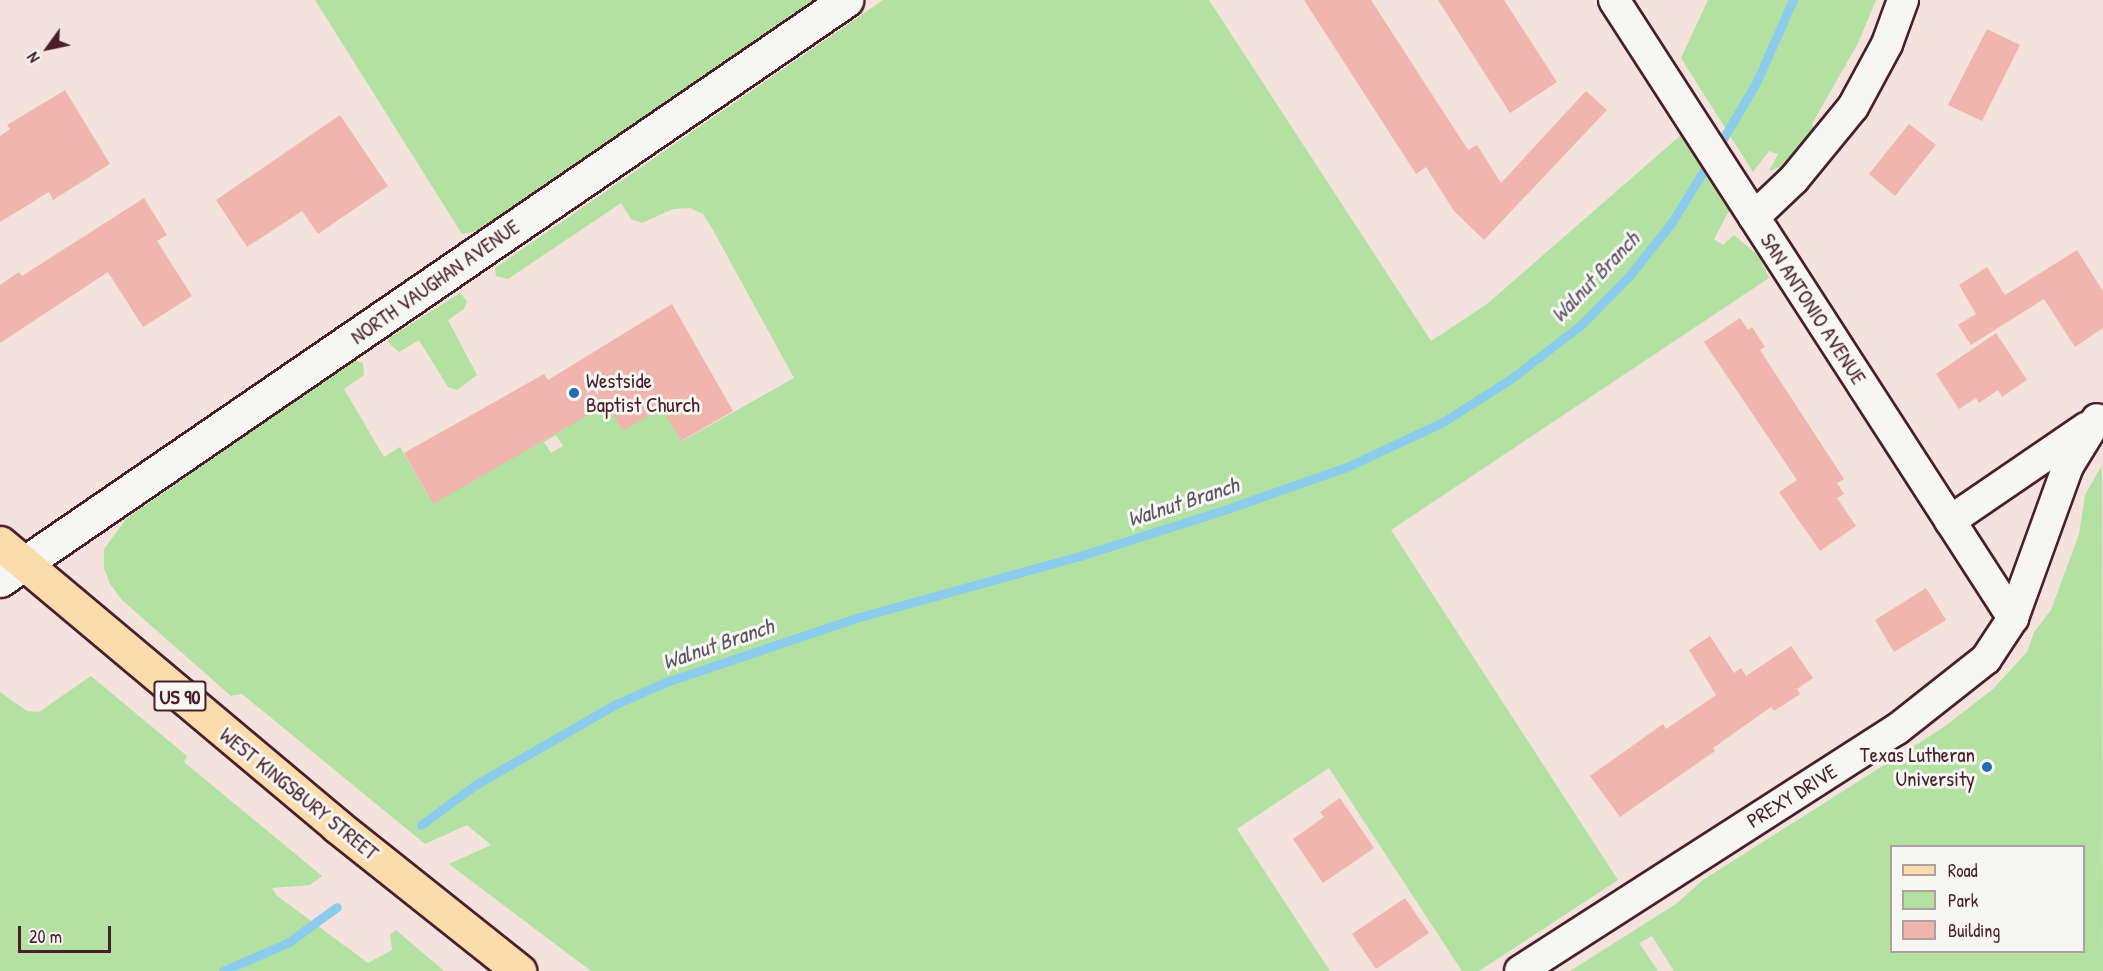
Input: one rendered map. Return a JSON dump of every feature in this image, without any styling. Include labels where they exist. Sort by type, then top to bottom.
[{"type":"main road","name":"WEST KINGSBURY STREET","points":[[8,563],[519,971]]},
{"type":"street","name":"NORTH VAUGHAN AVENUE","points":[[8,563],[846,0]]},
{"type":"street","name":"SAN ANTONIO AVENUE","points":[[1614,0],[2013,618]]},
{"type":"street","points":[[1754,217],[1794,179],[1853,107],[1887,44],[1903,0]]},
{"type":"street","name":"PREXY DRIVE","points":[[1950,521],[2100,418]]},
{"type":"street","name":"PREXY DRIVE","points":[[1520,971],[1896,730],[1986,659],[2013,618],[2068,466],[2100,418]]},
{"type":"green space","points":[[315,0],[816,0],[482,230],[462,234]]},
{"type":"green space","points":[[883,0],[1209,0],[1431,341],[1487,304],[1681,135],[1730,209],[1714,239],[1723,245],[1734,235],[1759,256],[1769,278],[1391,530],[1618,880],[1479,971],[1462,971],[1329,768],[1237,829],[1330,971],[591,971],[449,864],[491,845],[467,825],[425,844],[242,694],[231,696],[122,600],[110,584],[104,568],[104,549],[126,519],[353,360],[363,363],[364,375],[344,389],[384,457],[400,447],[433,504],[627,349],[682,441],[794,378],[713,230],[703,214],[690,208],[673,209],[642,223],[631,219],[621,203],[508,279],[496,276],[495,268]],"holes":[[[556,435],[563,446],[551,453],[544,442]]]},
{"type":"green space","points":[[1708,0],[1876,0],[1858,43],[1812,124],[1819,134],[1778,179],[1781,167],[1769,171],[1778,154],[1769,151],[1753,172],[1681,58]]},
{"type":"green space","points":[[460,293],[467,301],[464,309],[448,320],[477,375],[457,390],[448,387],[419,340],[399,352],[388,342],[389,338]]},
{"type":"green space","name":"Texas Lutheran University","points":[[2102,465],[2103,971],[1674,971],[1652,936],[1639,943],[1658,971],[1570,971],[1676,904],[1703,880],[1944,727],[1993,689],[2027,652],[2034,632],[2051,610],[2079,534],[2085,495]]},
{"type":"green space","points":[[91,676],[187,756],[184,762],[322,876],[310,885],[272,888],[276,895],[368,963],[392,950],[390,935],[396,930],[444,971],[0,971],[0,692],[27,711],[39,712]]},
{"type":"building","points":[[1304,0],[1371,0],[1468,150],[1477,145],[1501,183],[1586,91],[1607,110],[1484,240],[1454,211],[1426,167],[1416,174]]},
{"type":"building","points":[[1438,0],[1504,0],[1557,82],[1510,113]]},
{"type":"building","points":[[1987,29],[2020,45],[1982,121],[1948,105]]},
{"type":"building","points":[[65,90],[110,164],[53,200],[49,192],[0,222],[0,136],[10,129],[7,125]]},
{"type":"building","points":[[340,115],[388,186],[318,234],[302,211],[247,247],[216,200]]},
{"type":"building","points":[[1909,124],[1936,145],[1895,196],[1869,174]]},
{"type":"building","points":[[144,198],[167,235],[157,241],[192,296],[143,327],[108,272],[0,343],[0,285],[19,272],[22,276]]},
{"type":"building","points":[[2077,250],[2103,291],[2103,328],[2075,347],[2044,299],[1971,345],[1958,325],[1976,314],[1959,285],[1987,267],[2005,295]]},
{"type":"building","points":[[672,304],[733,411],[681,441],[662,408],[623,431],[607,404],[433,504],[404,453],[544,374],[548,380]]},
{"type":"building","points":[[1740,318],[1748,330],[1752,327],[1765,347],[1760,350],[1844,479],[1837,483],[1844,494],[1837,498],[1856,526],[1820,551],[1779,492],[1797,480],[1704,342]]},
{"type":"building","points":[[1996,333],[2027,380],[2002,397],[1998,390],[1979,403],[1976,398],[1959,409],[1936,374]]},
{"type":"building","points":[[1926,588],[1946,620],[1894,652],[1875,620]]},
{"type":"building","points":[[1710,636],[1734,673],[1741,668],[1746,676],[1791,646],[1813,678],[1797,689],[1800,694],[1774,711],[1771,707],[1713,748],[1715,751],[1620,817],[1590,776],[1663,724],[1666,729],[1716,695],[1689,650]]},
{"type":"building","points":[[1340,798],[1374,848],[1323,883],[1293,839],[1324,817],[1320,812]]},
{"type":"building","points":[[1405,898],[1429,933],[1376,969],[1352,934]]},
{"type":"waterway","name":"Walnut Branch","points":[[421,825],[475,785],[616,704],[666,682],[856,618],[1080,556],[1230,508],[1349,466],[1443,422],[1512,378],[1582,324],[1630,275],[1672,222],[1714,154],[1756,83],[1793,0]]},
{"type":"waterway","name":"Walnut Branch","points":[[223,971],[289,942],[337,907]]},
{"type":"place","name":"Westside Baptist Church","points":[[574,393]]},
{"type":"place","name":"Texas Lutheran University","points":[[1987,767]]}]
